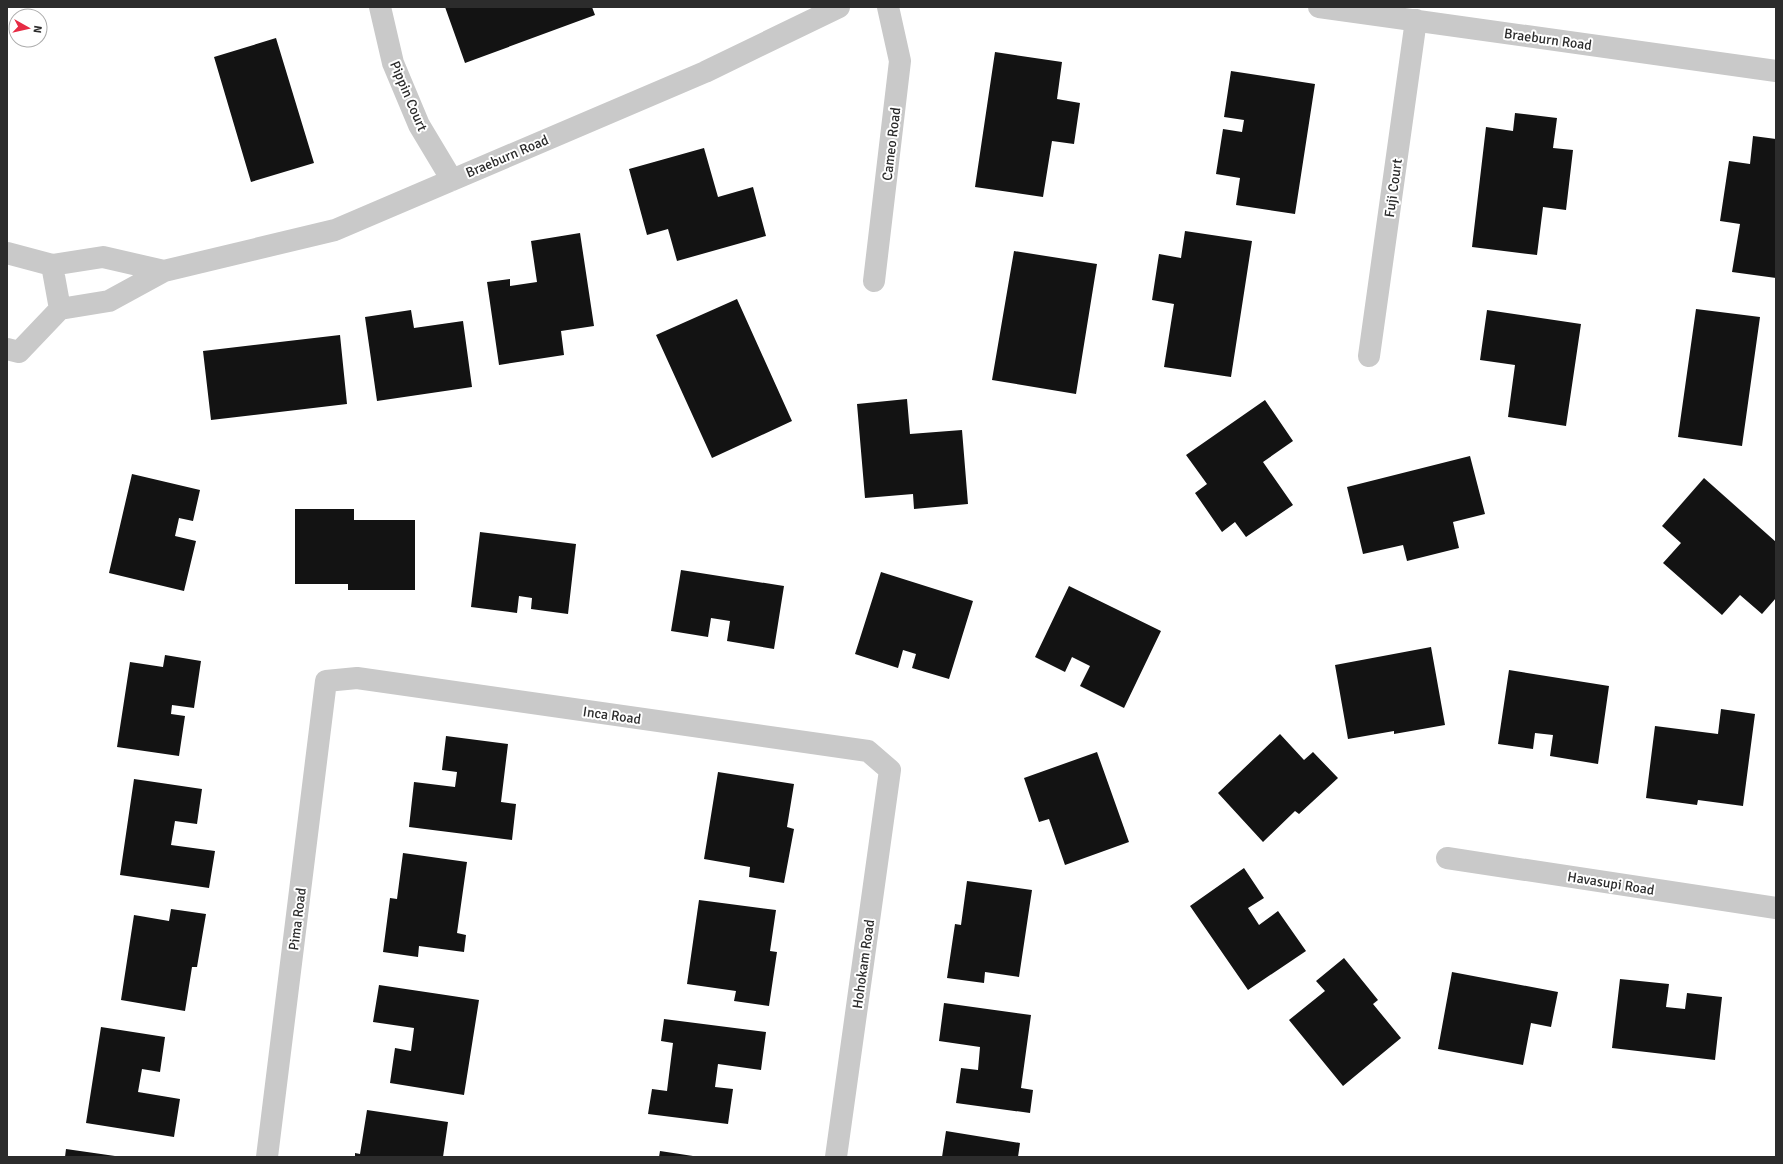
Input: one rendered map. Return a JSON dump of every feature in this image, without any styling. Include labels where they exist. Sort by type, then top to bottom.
[{"type":"street","name":"Pippin Court","points":[[380,7],[393,63],[419,125],[452,180]]},
{"type":"street","name":"Braeburn Road","points":[[60,309],[109,302],[164,271],[335,230],[705,72],[839,7]]},
{"type":"street","name":"Cameo Road","points":[[874,281],[900,61],[888,7]]},
{"type":"street","name":"Braeburn Road","points":[[1319,7],[1776,71]]},
{"type":"street","name":"Fuji Court","points":[[1369,356],[1416,20]]},
{"type":"street","name":"Braeburn Road","points":[[7,253],[52,265],[103,257],[164,271]]},
{"type":"street","points":[[7,349],[19,352],[60,309],[52,265]]},
{"type":"street","name":"Inca Road","points":[[326,681],[357,678],[868,751],[890,770]]},
{"type":"street","name":"Pima Road","points":[[267,1157],[326,681]]},
{"type":"street","name":"Hohokam Road","points":[[836,1157],[890,770]]},
{"type":"street","name":"Havasupi Road","points":[[1446,858],[1776,908]]},
{"type":"building","points":[[445,7],[592,7],[595,15],[465,63]]},
{"type":"building","points":[[276,38],[314,163],[251,182],[214,57]]},
{"type":"building","points":[[995,52],[1062,62],[1057,99],[1080,103],[1074,144],[1052,141],[1043,197],[975,187]]},
{"type":"building","points":[[1231,71],[1315,84],[1295,214],[1236,205],[1240,178],[1216,174],[1223,129],[1242,132],[1244,120],[1224,117]]},
{"type":"building","points":[[1515,113],[1557,118],[1553,148],[1573,150],[1566,210],[1543,207],[1537,255],[1472,247],[1486,127],[1513,131]]},
{"type":"building","points":[[1753,136],[1776,139],[1776,278],[1732,272],[1740,224],[1720,221],[1729,161],[1750,164]]},
{"type":"building","points":[[704,148],[718,197],[753,187],[766,236],[677,261],[668,229],[647,235],[629,169]]},
{"type":"building","points":[[1185,231],[1252,241],[1231,377],[1164,367],[1174,304],[1152,300],[1159,254],[1181,258]]},
{"type":"building","points":[[580,233],[594,326],[561,331],[564,355],[499,365],[487,282],[510,279],[510,286],[537,282],[531,241]]},
{"type":"building","points":[[1014,251],[1097,264],[1076,394],[992,380]]},
{"type":"building","points":[[737,299],[792,421],[712,458],[656,335]]},
{"type":"building","points":[[1696,309],[1760,317],[1742,446],[1678,437]]},
{"type":"building","points":[[411,310],[414,328],[463,321],[472,387],[377,401],[365,317]]},
{"type":"building","points":[[1487,310],[1581,324],[1566,426],[1508,417],[1515,365],[1480,360]]},
{"type":"building","points":[[340,335],[347,404],[211,420],[203,351]]},
{"type":"building","points":[[907,399],[910,434],[962,430],[968,504],[914,509],[913,494],[865,498],[857,404]]},
{"type":"building","points":[[1265,400],[1293,441],[1263,462],[1293,505],[1246,537],[1235,522],[1222,532],[1195,493],[1207,484],[1186,455]]},
{"type":"building","points":[[1470,456],[1485,514],[1453,522],[1459,548],[1407,561],[1403,545],[1363,554],[1347,487]]},
{"type":"building","points":[[132,474],[200,490],[193,521],[179,518],[175,536],[196,541],[184,591],[109,573]]},
{"type":"building","points":[[1704,478],[1776,542],[1776,598],[1762,614],[1740,595],[1722,615],[1663,563],[1681,543],[1662,526]]},
{"type":"building","points":[[295,509],[354,509],[354,520],[415,520],[415,590],[348,590],[348,584],[295,584]]},
{"type":"building","points":[[480,532],[576,544],[568,614],[531,609],[532,598],[519,596],[517,613],[471,607]]},
{"type":"building","points":[[681,570],[784,586],[774,649],[727,641],[730,621],[711,618],[708,637],[671,631]]},
{"type":"building","points":[[881,572],[973,601],[949,679],[912,668],[916,654],[903,650],[898,668],[855,654]]},
{"type":"building","points":[[1069,586],[1161,631],[1124,708],[1080,686],[1090,666],[1072,657],[1065,672],[1035,657]]},
{"type":"building","points":[[1431,647],[1445,725],[1394,734],[1394,731],[1348,739],[1335,665]]},
{"type":"building","points":[[165,655],[201,661],[194,708],[172,705],[171,714],[185,716],[179,756],[117,747],[130,662],[163,667]]},
{"type":"building","points":[[1509,670],[1609,686],[1598,764],[1550,756],[1553,735],[1535,733],[1533,749],[1498,744]]},
{"type":"building","points":[[1721,709],[1755,714],[1743,806],[1698,800],[1697,805],[1646,798],[1655,726],[1718,734]]},
{"type":"building","points":[[1280,734],[1304,760],[1313,752],[1338,778],[1299,814],[1295,811],[1263,842],[1218,793]]},
{"type":"building","points":[[446,736],[508,744],[501,802],[516,804],[512,840],[409,827],[414,782],[455,787],[457,772],[442,770]]},
{"type":"building","points":[[1097,752],[1129,842],[1065,865],[1049,819],[1039,822],[1024,778]]},
{"type":"building","points":[[718,772],[794,784],[787,827],[794,829],[784,883],[749,877],[750,867],[704,859]]},
{"type":"building","points":[[134,779],[202,789],[197,824],[175,821],[171,845],[215,851],[209,888],[120,875]]},
{"type":"building","points":[[403,853],[467,862],[457,933],[466,935],[464,952],[419,946],[418,957],[383,952],[390,898],[397,899]]},
{"type":"building","points":[[1244,868],[1264,898],[1248,908],[1259,925],[1278,911],[1306,951],[1248,990],[1190,906]]},
{"type":"building","points":[[967,881],[1032,890],[1019,977],[985,972],[984,983],[947,978],[955,924],[961,925]]},
{"type":"building","points":[[699,900],[776,910],[770,951],[777,952],[769,1006],[734,1001],[736,991],[687,984]]},
{"type":"building","points":[[171,909],[206,914],[197,967],[192,967],[185,1011],[121,1000],[134,915],[169,921]]},
{"type":"building","points":[[1344,958],[1378,1000],[1373,1004],[1401,1038],[1343,1086],[1289,1020],[1325,991],[1316,981]]},
{"type":"building","points":[[1452,972],[1558,992],[1551,1027],[1531,1023],[1523,1065],[1438,1049]]},
{"type":"building","points":[[1620,979],[1669,984],[1666,1007],[1685,1009],[1687,993],[1722,997],[1715,1060],[1612,1048]]},
{"type":"building","points":[[379,985],[479,1000],[464,1095],[390,1083],[395,1048],[411,1051],[414,1028],[373,1022]]},
{"type":"building","points":[[944,1003],[1031,1015],[1021,1088],[1033,1090],[1030,1113],[956,1103],[961,1068],[978,1070],[980,1047],[939,1041]]},
{"type":"building","points":[[664,1019],[766,1032],[761,1070],[718,1064],[715,1087],[733,1089],[728,1124],[648,1114],[652,1089],[667,1091],[673,1043],[661,1041]]},
{"type":"building","points":[[101,1027],[165,1037],[160,1072],[142,1069],[138,1092],[180,1099],[174,1137],[86,1123]]},
{"type":"building","points":[[367,1110],[448,1122],[443,1157],[355,1157],[355,1153],[360,1154]]},
{"type":"building","points":[[946,1131],[1020,1143],[1018,1157],[942,1157]]},
{"type":"building","points":[[66,1149],[115,1156],[115,1157],[65,1157]]},
{"type":"building","points":[[660,1151],[693,1156],[693,1157],[659,1157]]}]
